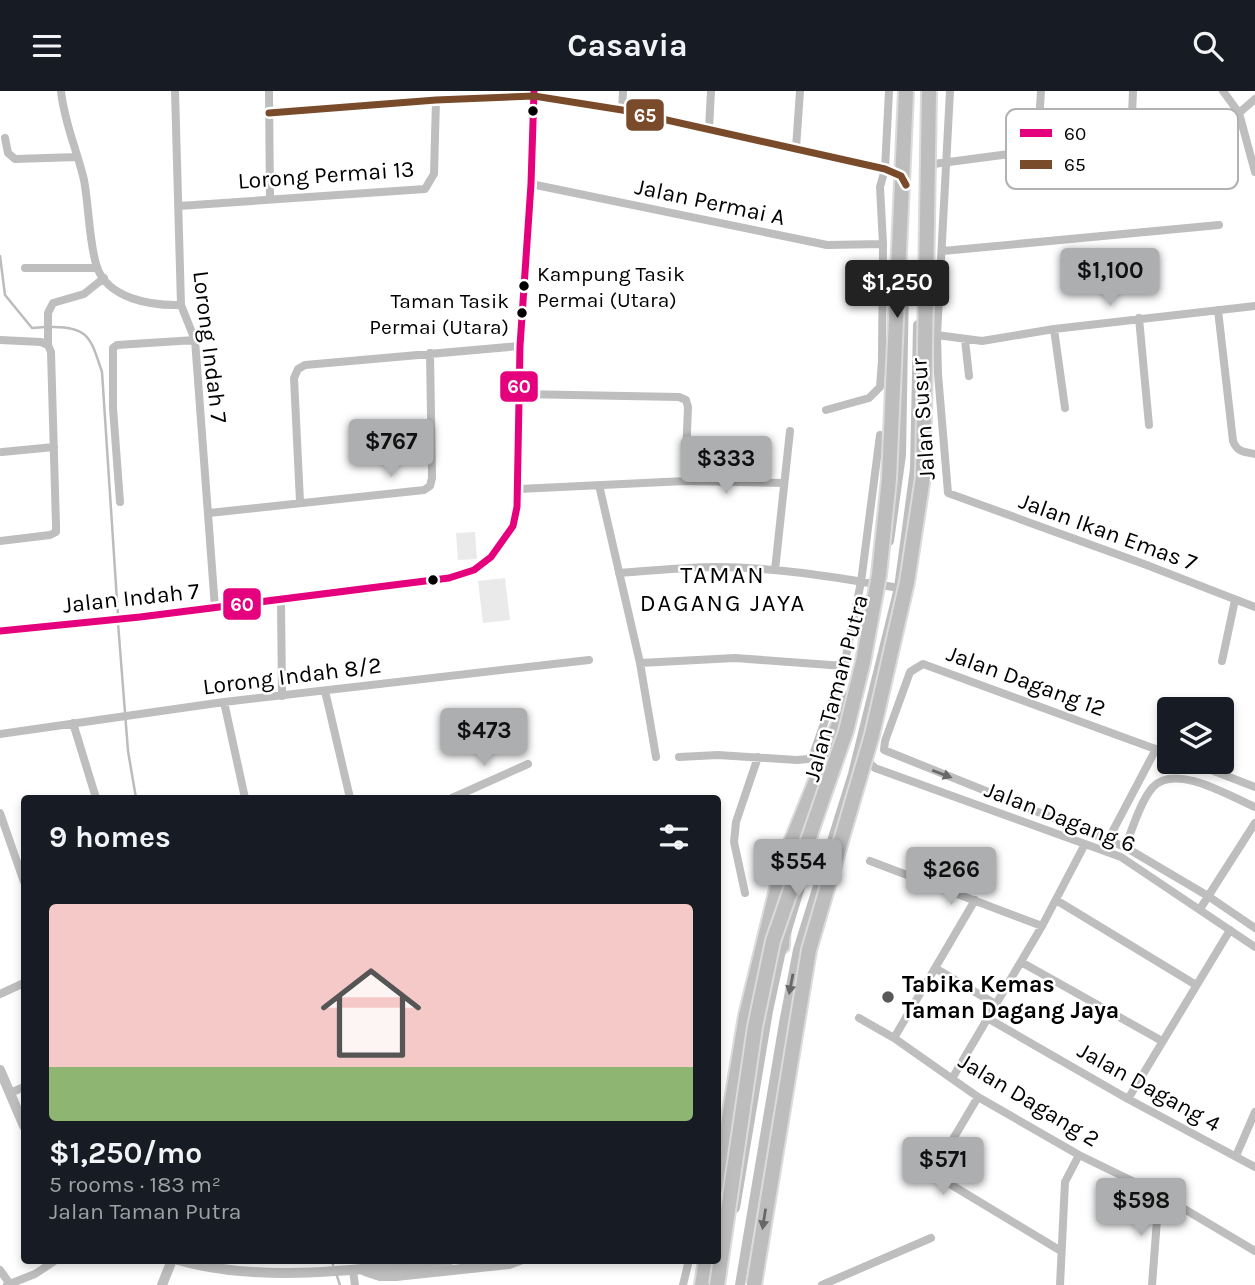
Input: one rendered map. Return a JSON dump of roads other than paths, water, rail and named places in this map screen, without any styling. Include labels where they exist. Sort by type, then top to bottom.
[{"type":"highway","points":[[721,1279],[755,1027],[774,941],[846,731],[863,662],[879,575],[889,479],[909,91]]},
{"type":"highway","points":[[754,1285],[809,950],[872,735],[906,582],[921,490],[928,91]]},
{"type":"highway","points":[[721,1166],[735,1075],[756,971],[784,860],[864,662]]},
{"type":"highway","points":[[782,946],[786,885],[803,815]]},
{"type":"highway","points":[[702,1285],[707,1264]]},
{"type":"street","points":[[61,91],[83,180],[97,268],[117,290],[139,301],[181,305]]},
{"type":"street","name":"Lorong Indah 7","points":[[175,91],[181,305],[195,340],[215,608]]},
{"type":"street","points":[[269,91],[270,198]]},
{"type":"street","points":[[622,110],[623,91]]},
{"type":"street","points":[[709,129],[711,91]]},
{"type":"street","points":[[796,148],[800,91]]},
{"type":"street","points":[[826,410],[869,398],[880,387],[883,244],[880,187],[885,169],[889,91]]},
{"type":"street","name":"Jalan Taman Putra","points":[[723,1285],[721,1279],[782,946],[847,731],[883,585],[901,455],[909,91]]},
{"type":"street","name":"Jalan Taman Putra","points":[[740,1285],[784,1023],[799,950],[853,774],[899,588],[915,469],[922,165],[928,91]]},
{"type":"street","name":"Jalan Susur","points":[[948,493],[937,335],[950,91]]},
{"type":"street","points":[[1040,109],[1041,91]]},
{"type":"street","points":[[1132,109],[1133,91]]},
{"type":"street","points":[[1223,91],[1236,109]]},
{"type":"street","points":[[269,113],[534,93],[885,169],[901,176],[906,185]]},
{"type":"street","points":[[534,93],[520,346],[519,489],[685,481],[784,483]]},
{"type":"street","points":[[1255,99],[1239,113],[1255,172]]},
{"type":"street","name":"Lorong Permai 13","points":[[179,206],[425,189],[434,174],[436,100]]},
{"type":"street","points":[[5,138],[8,153],[15,159],[77,157]]},
{"type":"street","points":[[922,165],[1006,156]]},
{"type":"street","points":[[885,169],[901,165],[907,160]]},
{"type":"street","name":"Jalan Permai A","points":[[531,184],[827,246],[883,244]]},
{"type":"street","points":[[943,251],[1219,225]]},
{"type":"street","points":[[25,268],[97,268]]},
{"type":"street","points":[[0,541],[56,533],[51,352],[47,331],[50,307],[55,301],[78,297],[104,278]]},
{"type":"street","points":[[937,335],[982,341],[1139,318],[1255,306]]},
{"type":"street","points":[[1218,310],[1233,441],[1235,448],[1240,451],[1255,454]]},
{"type":"street","points":[[1139,318],[1149,425]]},
{"type":"street","points":[[1054,329],[1065,408]]},
{"type":"street","points":[[0,340],[40,342],[48,345]]},
{"type":"street","points":[[120,502],[113,408],[113,348],[117,345],[195,340]]},
{"type":"street","points":[[965,340],[969,376]]},
{"type":"street","points":[[300,502],[294,378],[298,369],[305,365],[520,346]]},
{"type":"street","points":[[208,513],[424,490],[430,486],[430,353]]},
{"type":"street","points":[[519,394],[679,397],[685,400],[688,407],[685,481]]},
{"type":"street","points":[[775,570],[790,431]]},
{"type":"street","points":[[679,757],[808,759],[814,752],[844,667],[861,582],[880,435]]},
{"type":"street","points":[[2,452],[54,447]]},
{"type":"street","points":[[599,485],[640,663],[656,757]]},
{"type":"street","name":"Jalan Indah 7","points":[[0,631],[140,617],[449,578],[474,570],[491,557],[513,526],[519,489]]},
{"type":"street","name":"Jalan Ikan Emas 7","points":[[948,493],[1255,607]]},
{"type":"street","points":[[619,573],[715,567],[775,570],[899,588]]},
{"type":"street","points":[[281,600],[282,696]]},
{"type":"street","points":[[1222,661],[1235,600]]},
{"type":"street","points":[[640,663],[735,658],[844,667]]},
{"type":"street","name":"Lorong Indah 8/2","points":[[0,734],[224,702],[589,660]]},
{"type":"street","name":"Jalan Dagang 12","points":[[1108,840],[884,751],[885,741],[910,671],[923,664],[1156,749]]},
{"type":"street","points":[[325,691],[349,795]]},
{"type":"street","points":[[224,702],[245,795]]},
{"type":"street","points":[[73,723],[95,795]]},
{"type":"street","points":[[859,747],[864,758],[875,768]]},
{"type":"street","points":[[1156,749],[1108,840],[1125,847],[1209,896],[1255,928]]},
{"type":"street","points":[[745,893],[734,842],[736,821],[758,757]]},
{"type":"street","points":[[459,795],[528,764]]},
{"type":"street","points":[[853,774],[875,768]]},
{"type":"street","name":"Jalan Dagang 6","points":[[875,768],[1121,857],[1255,947]]},
{"type":"street","points":[[1222,774],[1255,787]]},
{"type":"street","points":[[1125,847],[1152,788],[1162,780],[1175,776],[1255,807]]},
{"type":"street","points":[[0,813],[21,873]]},
{"type":"street","points":[[1200,909],[1255,823]]},
{"type":"street","points":[[953,1077],[1042,926],[1085,844]]},
{"type":"street","points":[[870,861],[1042,926]]},
{"type":"street","points":[[894,1038],[975,900]]},
{"type":"street","points":[[1056,900],[1196,985]]},
{"type":"street","points":[[1128,1099],[1230,930]]},
{"type":"street","points":[[1021,962],[1162,1041]]},
{"type":"street","points":[[935,968],[997,1005]]},
{"type":"street","points":[[0,994],[21,984]]},
{"type":"street","name":"Jalan Dagang 2","points":[[859,1019],[894,1038],[978,1097],[1079,1155],[1159,1194],[1255,1251]]},
{"type":"street","name":"Jalan Dagang 4","points":[[989,1019],[1128,1099],[1255,1167]]},
{"type":"street","points":[[0,1070],[21,1119]]},
{"type":"street","points":[[10,1093],[21,1088]]},
{"type":"street","points":[[978,1097],[937,1166],[936,1173],[940,1178],[1061,1251]]},
{"type":"street","points":[[1236,1156],[1255,1112]]},
{"type":"street","points":[[1060,1285],[1065,1182],[1079,1155]]},
{"type":"street","points":[[1152,1285],[1159,1194]]},
{"type":"street","points":[[721,1226],[733,1220]]},
{"type":"street","points":[[822,1285],[931,1238]]},
{"type":"street","points":[[0,1270],[8,1285],[50,1264]]},
{"type":"street","points":[[162,1285],[170,1264]]},
{"type":"street","points":[[199,1264],[277,1273],[365,1271],[419,1264]]},
{"type":"street","points":[[365,1271],[380,1276],[396,1276],[509,1264]]},
{"type":"street","points":[[683,1285],[688,1264]]},
{"type":"street","points":[[711,1264],[721,1279]]},
{"type":"street","points":[[353,1271],[355,1285]]},
{"type":"waterway","points":[[0,256],[5,295],[32,328],[45,327]]},
{"type":"waterway","points":[[51,327],[74,329],[87,337],[102,372],[118,616]]},
{"type":"waterway","points":[[118,623],[128,751],[135,795]]},
{"type":"waterway","points":[[337,1276],[340,1285]]},
{"type":"place","name":"Kampung Tasik Permai (Utara)","points":[[524,286]]},
{"type":"place","name":"Taman Tasik Permai (Utara)","points":[[522,313]]},
{"type":"place","name":"Tabika Kemas Taman Dagang Jaya","points":[[888,997]]},
{"type":"district","name":"TAMAN DAGANG JAYA","points":[[723,589]]}]
